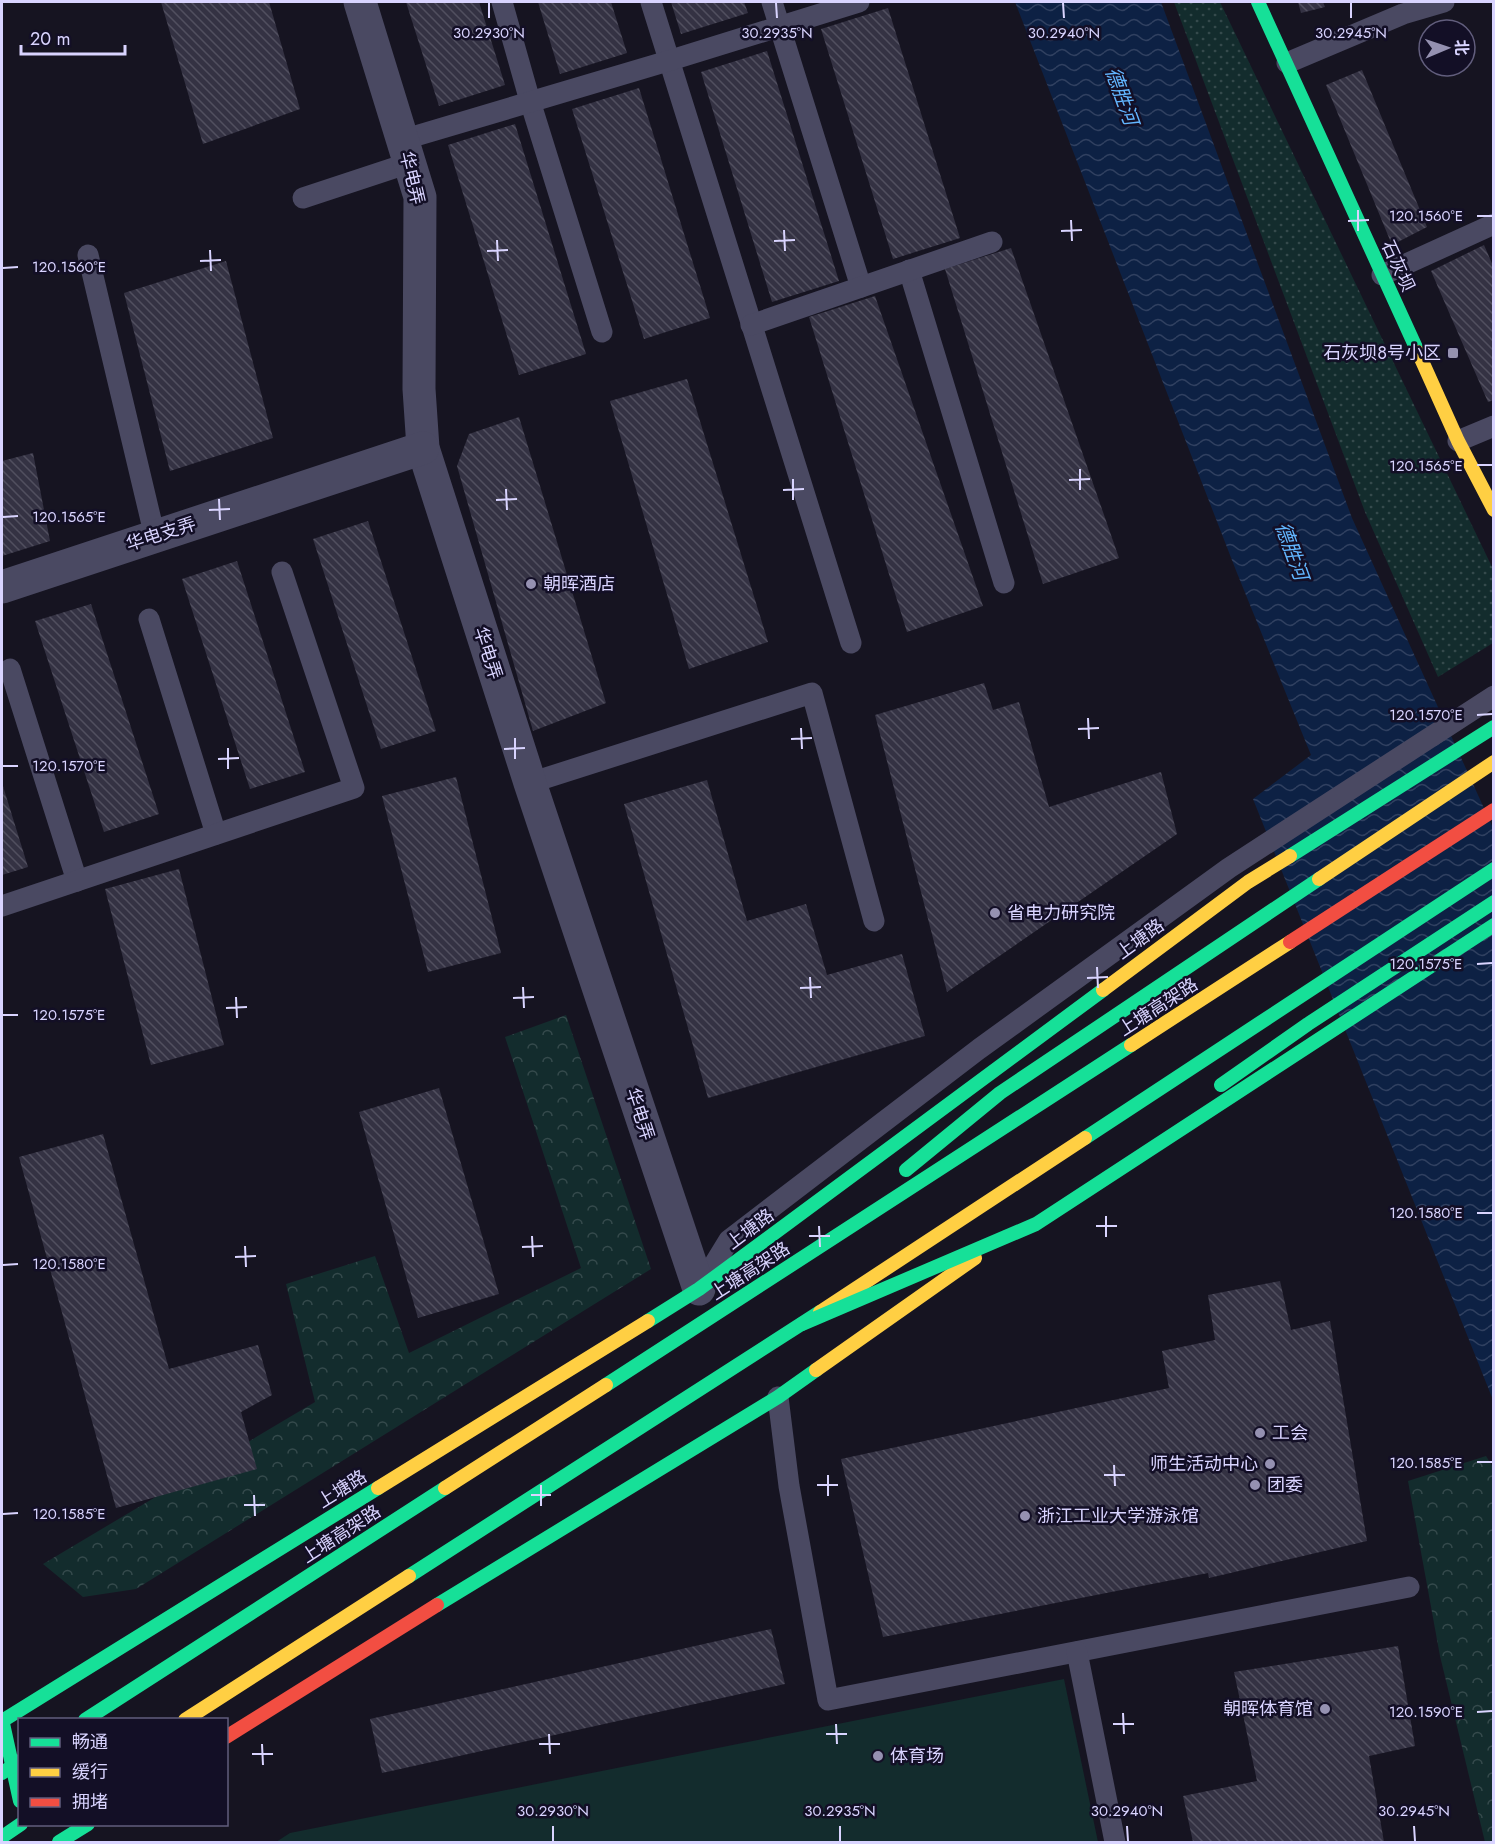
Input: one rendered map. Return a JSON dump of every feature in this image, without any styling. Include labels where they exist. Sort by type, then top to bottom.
[{"type":"main road","name":"石灰坝","points":[[1258,2],[1458,441],[1494,510]]},
{"type":"main road","name":"上塘路","points":[[2,1720],[699,1289],[1248,882],[1494,727]]},
{"type":"main road","points":[[893,1180],[1000,1093],[1494,762]]},
{"type":"main road","name":"上塘高架路","points":[[87,1718],[777,1275],[1494,810]]},
{"type":"main road","points":[[187,1718],[802,1324],[1494,869]]},
{"type":"main road","points":[[1208,1094],[1308,1024],[1494,902]]},
{"type":"main road","points":[[802,1324],[1036,1224],[1494,925]]},
{"type":"main road","points":[[228,1736],[778,1397],[1189,1108]]},
{"type":"main road","points":[[777,1275],[875,1195]]},
{"type":"main road","points":[[2,1720],[18,1792]]},
{"type":"main road","points":[[2,1773],[18,1762]]},
{"type":"main road","points":[[59,1842],[85,1826]]},
{"type":"main road","points":[[2,1837],[24,1827]]},
{"type":"street","name":"华电弄","points":[[360,2],[420,197],[418,389],[423,448],[530,783],[699,1289]]},
{"type":"street","name":"华电支弄","points":[[2,587],[423,448]]},
{"type":"lane","points":[[502,2],[530,101],[602,332]]},
{"type":"lane","points":[[651,2],[851,643]]},
{"type":"lane","points":[[772,2],[861,287]]},
{"type":"lane","points":[[303,198],[406,152],[530,101],[859,2]]},
{"type":"lane","points":[[1287,63],[1403,14],[1444,2]]},
{"type":"lane","points":[[1382,275],[1494,224]]},
{"type":"lane","points":[[751,325],[992,242]]},
{"type":"lane","points":[[88,255],[155,537]]},
{"type":"lane","points":[[909,270],[1004,583]]},
{"type":"lane","points":[[1458,441],[1494,426]]},
{"type":"lane","points":[[2,906],[354,788],[282,572]]},
{"type":"lane","points":[[149,619],[216,834]]},
{"type":"lane","points":[[10,669],[77,881]]},
{"type":"lane","points":[[530,783],[812,693],[874,921]]},
{"type":"lane","points":[[699,1289],[729,1240],[979,1049],[1229,868],[1494,696]]},
{"type":"lane","points":[[778,1397],[789,1486],[828,1700],[1409,1587]]},
{"type":"lane","points":[[1077,1652],[1115,1842]]},
{"type":"green space","points":[[1174,2],[1220,2],[1493,569],[1493,643],[1438,677],[1365,512]]},
{"type":"green space","points":[[566,1015],[651,1269],[136,1589],[83,1597],[43,1564],[315,1402],[286,1284],[375,1256],[409,1353],[581,1268],[505,1037]]},
{"type":"green space","points":[[1486,1456],[1494,1469],[1493,1842],[1485,1842],[1440,1656],[1408,1481]]},
{"type":"green space","name":"体育场","points":[[1064,1679],[1098,1842],[276,1842],[290,1833]]},
{"type":"water","name":"德胜河","points":[[1015,2],[1161,2],[1352,518],[1493,828],[1493,1400],[1253,799],[1311,755],[1237,573]]},
{"type":"building","points":[[161,2],[269,2],[300,109],[203,144]]},
{"type":"building","points":[[406,2],[479,2],[505,85],[439,106]]},
{"type":"building","points":[[538,2],[611,2],[627,53],[560,74]]},
{"type":"building","points":[[671,2],[744,2],[748,13],[681,34]]},
{"type":"building","points":[[1298,2],[1323,2],[1325,7],[1301,13]]},
{"type":"building","points":[[888,8],[960,238],[893,259],[821,29]]},
{"type":"building","points":[[767,51],[839,281],[772,302],[701,72]]},
{"type":"building","points":[[1362,70],[1427,227],[1392,245],[1326,85]]},
{"type":"building","points":[[639,88],[710,318],[644,339],[572,109]]},
{"type":"building","points":[[515,124],[586,354],[519,375],[448,145]]},
{"type":"building","points":[[1484,245],[1494,268],[1494,400],[1488,402],[1431,271]]},
{"type":"building","points":[[1011,248],[1119,558],[1043,584],[945,269]]},
{"type":"building","points":[[226,261],[273,438],[170,471],[124,293]]},
{"type":"building","points":[[875,296],[983,606],[907,632],[809,317]]},
{"type":"building","points":[[687,379],[768,642],[689,669],[610,401]]},
{"type":"building","name":"朝晖酒店","points":[[519,417],[606,703],[533,731],[457,466],[469,434]]},
{"type":"building","points":[[33,453],[50,541],[2,556],[2,461]]},
{"type":"building","points":[[368,521],[436,731],[381,749],[313,539]]},
{"type":"building","points":[[237,561],[305,772],[250,789],[182,579]]},
{"type":"building","points":[[91,604],[159,814],[104,832],[35,621]]},
{"type":"building","name":"省电力研究院","points":[[984,683],[993,710],[1019,702],[1049,807],[1161,772],[1177,834],[947,992],[875,715]]},
{"type":"building","points":[[456,777],[501,953],[428,972],[382,796]]},
{"type":"building","points":[[707,780],[747,921],[806,904],[827,975],[902,954],[925,1036],[708,1098],[624,804]]},
{"type":"building","points":[[2,783],[28,867],[2,875]]},
{"type":"building","points":[[179,869],[224,1045],[151,1065],[105,889]]},
{"type":"building","points":[[439,1088],[499,1294],[418,1318],[359,1112]]},
{"type":"building","points":[[103,1134],[169,1369],[258,1345],[272,1395],[241,1412],[257,1469],[116,1508],[19,1157]]},
{"type":"building","points":[[1280,1281],[1291,1330],[1330,1321],[1367,1541],[1209,1578],[1208,1573],[883,1637],[841,1459],[1169,1388],[1162,1351],[1215,1340],[1208,1295]]},
{"type":"building","points":[[771,1629],[785,1684],[382,1773],[370,1719]]},
{"type":"building","name":"朝晖体育馆","points":[[1398,1646],[1415,1746],[1369,1756],[1384,1842],[1193,1842],[1183,1796],[1257,1781],[1234,1672]]},
{"type":"traffic: fast","points":[[1258,2],[1418,352]]},
{"type":"traffic: fast","points":[[1290,856],[1494,727]]},
{"type":"traffic: fast","points":[[1085,1138],[1494,869]]},
{"type":"traffic: fast","points":[[906,1170],[1000,1093],[1319,879]]},
{"type":"traffic: fast","points":[[1221,1085],[1308,1024],[1494,902]]},
{"type":"traffic: fast","points":[[802,1324],[1036,1224],[1494,925]]},
{"type":"traffic: fast","points":[[648,1321],[699,1289],[1103,990]]},
{"type":"traffic: fast","points":[[606,1385],[1131,1045]]},
{"type":"traffic: fast","points":[[409,1576],[820,1312]]},
{"type":"traffic: fast","points":[[437,1605],[778,1397],[816,1370]]},
{"type":"traffic: fast","points":[[2,1721],[378,1488]]},
{"type":"traffic: fast","points":[[88,1718],[445,1488]]},
{"type":"traffic: fast","points":[[2,1719],[18,1792]]},
{"type":"traffic: fast","points":[[2,1773],[18,1762]]},
{"type":"traffic: fast","points":[[2,1837],[18,1826]]},
{"type":"traffic: fast","points":[[59,1842],[85,1826]]},
{"type":"traffic: slow","points":[[1418,352],[1458,441],[1494,510]]},
{"type":"traffic: slow","points":[[1319,879],[1494,762]]},
{"type":"traffic: slow","points":[[1103,990],[1248,882],[1290,856]]},
{"type":"traffic: slow","points":[[1131,1045],[1290,942]]},
{"type":"traffic: slow","points":[[820,1312],[1085,1138]]},
{"type":"traffic: slow","points":[[816,1370],[975,1258]]},
{"type":"traffic: slow","points":[[378,1488],[648,1321]]},
{"type":"traffic: slow","points":[[445,1488],[606,1385]]},
{"type":"traffic: slow","points":[[188,1718],[409,1576]]},
{"type":"traffic: jam","points":[[1290,942],[1494,810]]},
{"type":"traffic: jam","points":[[228,1736],[437,1605]]},
{"type":"place","name":"石灰坝8号小区","points":[[1453,353]]},
{"type":"place","name":"朝晖酒店","points":[[531,584]]},
{"type":"place","name":"省电力研究院","points":[[995,913]]},
{"type":"place","name":"工会","points":[[1260,1433]]},
{"type":"place","name":"师生活动中心","points":[[1270,1464]]},
{"type":"place","name":"团委","points":[[1255,1485]]},
{"type":"place","name":"浙江工业大学游泳馆","points":[[1025,1516]]},
{"type":"place","name":"朝晖体育馆","points":[[1325,1709]]},
{"type":"place","name":"体育场","points":[[878,1756]]}]
